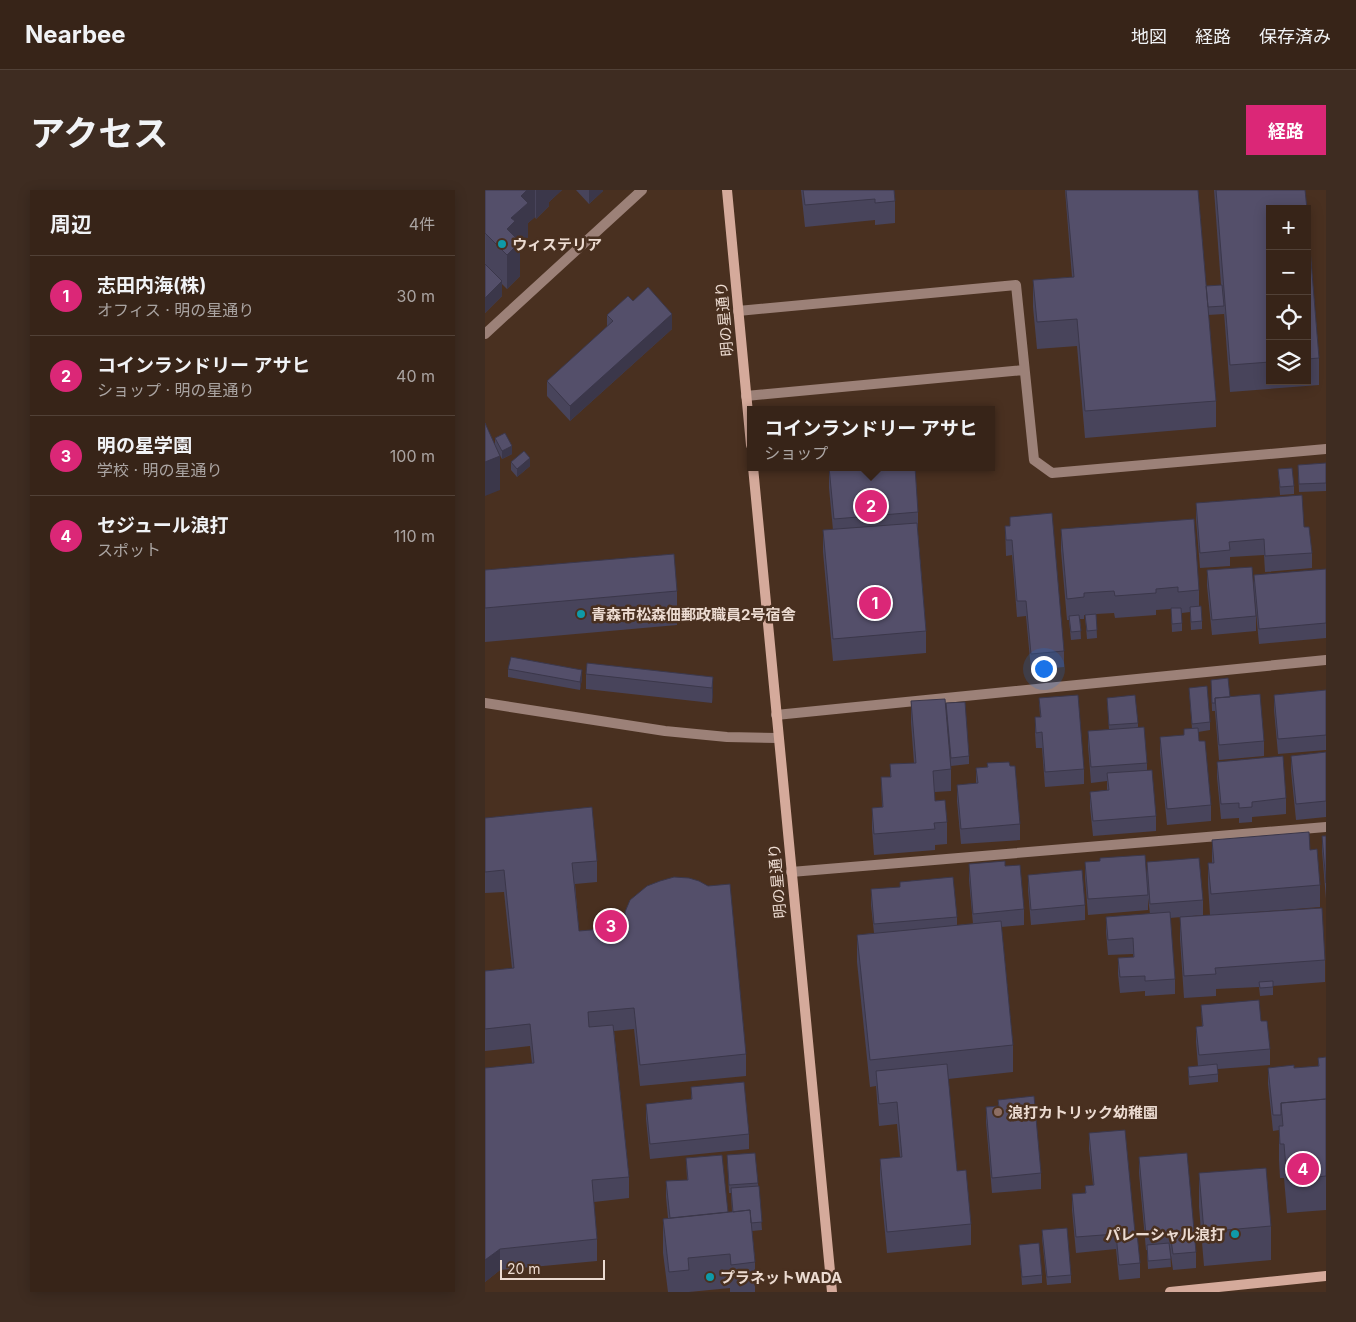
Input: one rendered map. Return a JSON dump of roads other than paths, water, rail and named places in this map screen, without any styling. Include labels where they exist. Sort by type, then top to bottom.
[{"type":"street","points":[[485,334],[642,190]]},
{"type":"street","name":"明の星通り","points":[[727,190],[748,406]]},
{"type":"street","points":[[738,311],[1016,284],[1033,460],[1052,473],[1326,449]]},
{"type":"street","points":[[747,396],[1024,370]]},
{"type":"street","name":"明の星通り","points":[[753,471],[832,1292]]},
{"type":"street","points":[[776,715],[1326,660]]},
{"type":"street","points":[[485,703],[665,731],[727,737],[778,738]]},
{"type":"street","points":[[791,872],[1326,827]]},
{"type":"street","points":[[1170,1292],[1326,1276]]},
{"type":"place","name":"ウィステリア","points":[[502,244]]},
{"type":"place","name":"コインランドリー アサヒ","points":[[871,506]]},
{"type":"place","name":"志田内海(株)","points":[[875,603]]},
{"type":"place","name":"青森市松森佃郵政職員2号宿舎","points":[[581,614]]},
{"type":"place","name":"明の星学園","points":[[611,926]]},
{"type":"place","name":"浪打カトリック幼稚園","points":[[998,1112]]},
{"type":"place","name":"セジュール浪打","points":[[1303,1169]]},
{"type":"place","name":"パレーシャル浪打","points":[[1235,1234]]},
{"type":"place","name":"プラネットWADA","points":[[710,1277]]}]
